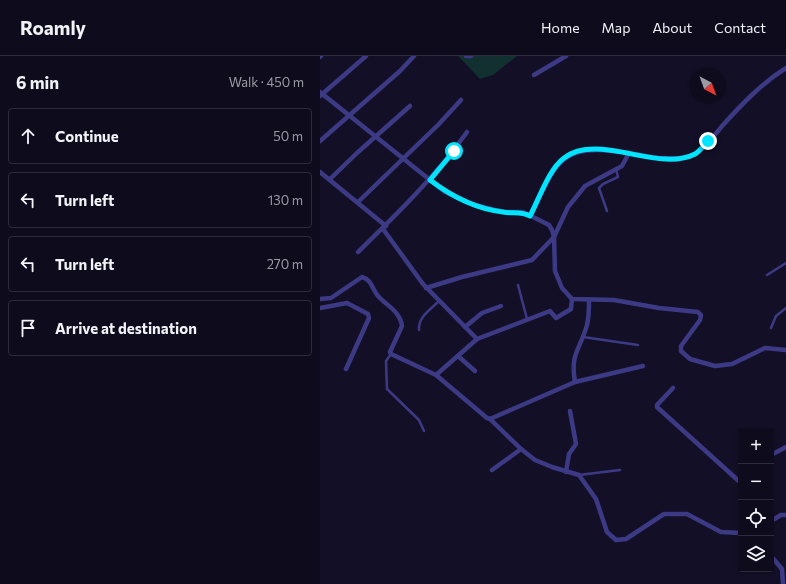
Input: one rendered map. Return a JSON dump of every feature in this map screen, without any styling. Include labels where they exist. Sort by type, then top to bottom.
[{"type":"street","points":[[366,56],[321,94],[377,136],[445,192],[475,205],[503,212],[523,212],[549,225],[554,237],[555,271],[562,288],[572,298],[614,300],[659,308],[698,312],[701,315],[700,320],[681,346],[680,351],[690,359],[714,366],[732,364],[765,348],[786,350]]},
{"type":"street","points":[[320,141],[400,71],[414,56]]},
{"type":"street","points":[[466,56],[471,56]]},
{"type":"street","points":[[534,75],[566,56]]},
{"type":"street","points":[[530,216],[553,171],[564,158],[579,150],[601,150],[629,153],[644,157],[682,158],[696,153],[750,97],[786,68]]},
{"type":"street","points":[[358,202],[462,100]]},
{"type":"street","points":[[330,179],[410,106]]},
{"type":"street","points":[[358,252],[385,228],[430,180],[447,160],[467,132]]},
{"type":"street","points":[[426,288],[462,277],[526,263],[532,260],[554,237],[568,207],[585,186],[622,166],[629,153]]},
{"type":"street","points":[[320,172],[358,202],[385,228],[400,255],[426,288],[477,339]]},
{"type":"street","points":[[320,300],[331,298],[362,276],[367,278],[378,295],[393,307],[402,322],[402,326],[390,354],[436,374],[490,419],[521,449],[535,460],[566,472],[579,475],[596,498],[607,532],[616,540],[626,539],[664,514],[688,514],[721,532],[738,533]]},
{"type":"street","points":[[436,374],[477,339],[550,311],[556,318],[558,318],[571,309],[572,298]]},
{"type":"street","points":[[575,382],[572,369],[576,349],[588,324],[589,300]]},
{"type":"street","points":[[320,308],[347,303],[368,314],[369,318],[346,369]]},
{"type":"street","points":[[465,327],[482,313],[502,306]]},
{"type":"street","points":[[458,356],[475,371]]},
{"type":"street","points":[[490,419],[575,382],[643,366]]},
{"type":"street","points":[[673,388],[657,405],[659,410],[738,480]]},
{"type":"street","points":[[566,472],[569,454],[576,444],[570,411]]},
{"type":"street","points":[[774,453],[786,447]]},
{"type":"street","points":[[492,470],[521,449]]},
{"type":"street","points":[[774,519],[781,515],[786,515]]},
{"type":"street","points":[[774,560],[782,569],[783,584]]},
{"type":"lane","points":[[607,211],[599,188],[603,184],[618,177],[616,169]]},
{"type":"lane","points":[[767,275],[786,263]]},
{"type":"lane","points":[[518,285],[527,319]]},
{"type":"lane","points":[[419,330],[419,323],[422,317],[439,302]]},
{"type":"lane","points":[[771,328],[776,316],[786,308]]},
{"type":"lane","points":[[582,337],[638,345]]},
{"type":"lane","points":[[390,354],[386,361],[387,389],[419,420],[424,431]]},
{"type":"lane","points":[[579,475],[620,470]]},
{"type":"green space","points":[[458,56],[517,56],[493,75],[480,79]]},
{"type":"route","points":[[454,151],[430,180],[445,192],[475,205],[503,212],[523,212],[530,216],[553,171],[564,158],[579,150],[624,152],[644,157],[682,158],[696,153],[708,141]]}]
